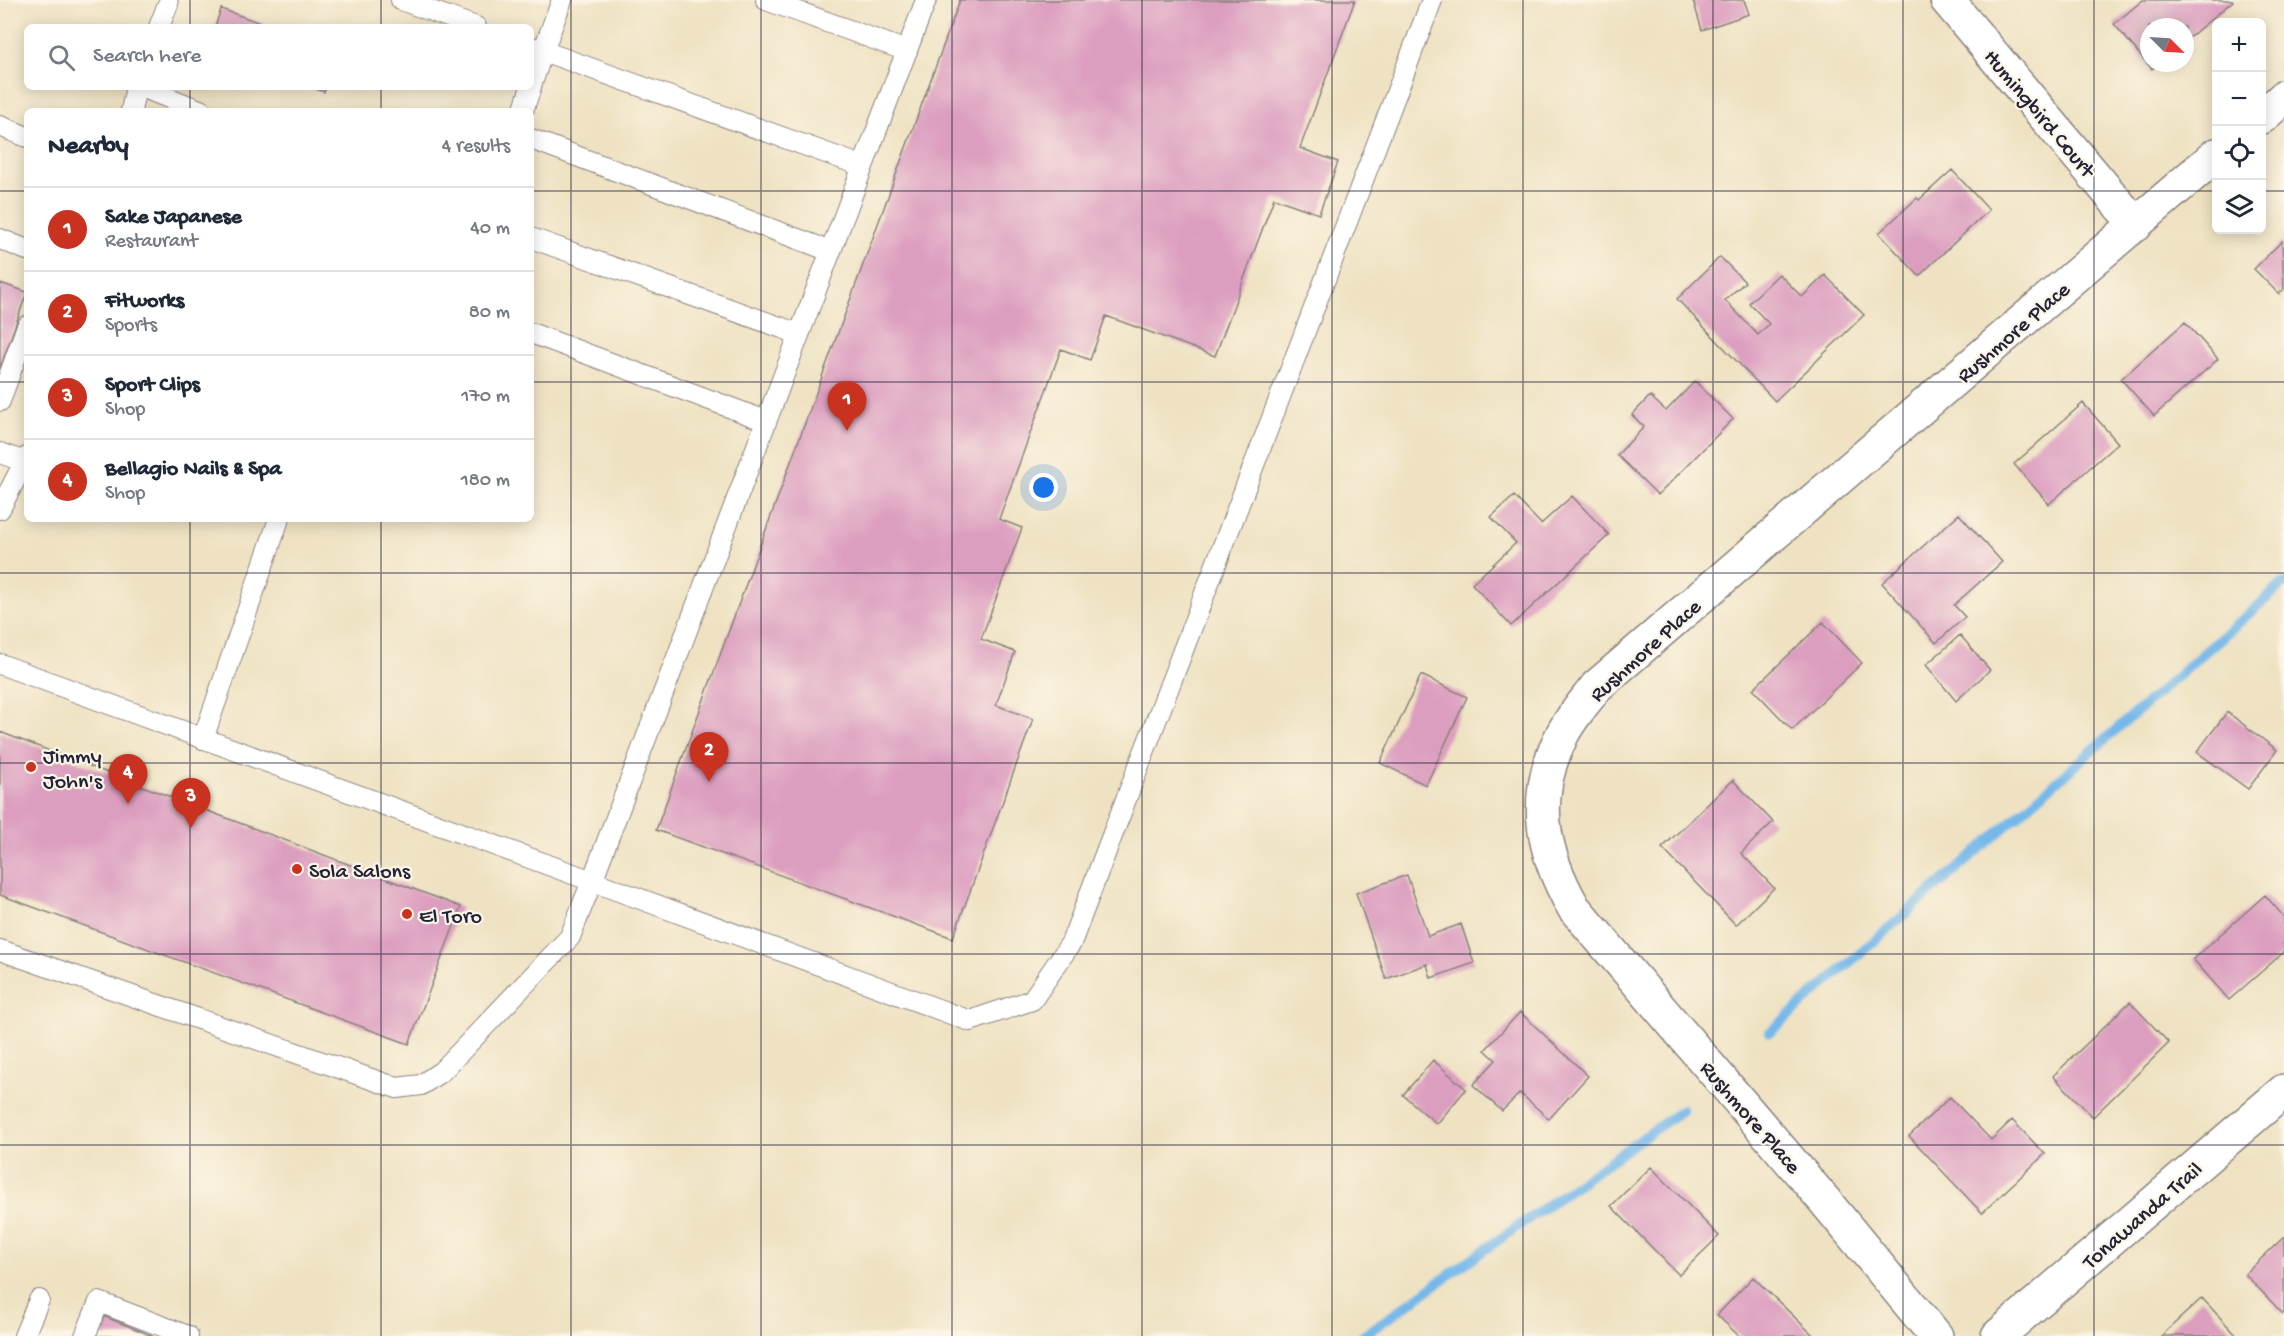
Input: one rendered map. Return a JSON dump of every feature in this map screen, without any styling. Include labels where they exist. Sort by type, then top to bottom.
[{"type":"street","name":"Humingbird Court","points":[[1947,0],[2136,225]]},
{"type":"street","points":[[2266,113],[2284,97]]},
{"type":"street","name":"Rushmore Place","points":[[1936,1336],[1824,1200],[1574,908],[1558,881],[1548,850],[1544,819],[1545,787],[1550,762],[1570,720],[1597,686],[2212,159]]},
{"type":"street","name":"Tonawanda Trail","points":[[1998,1336],[2284,1091]]},
{"type":"lane","points":[[401,0],[468,24]]},
{"type":"lane","points":[[534,68],[537,49],[562,0]]},
{"type":"lane","points":[[766,0],[907,51]]},
{"type":"lane","points":[[0,950],[397,1088],[421,1085],[442,1071],[570,937],[926,0]]},
{"type":"lane","points":[[0,664],[970,1020],[1032,1000],[1071,943],[1432,0]]},
{"type":"lane","points":[[160,24],[168,4]]},
{"type":"lane","points":[[537,49],[862,166]]},
{"type":"lane","points":[[132,108],[135,90]]},
{"type":"lane","points":[[149,90],[194,108]]},
{"type":"lane","points":[[524,108],[530,90]]},
{"type":"lane","points":[[0,126],[24,136]]},
{"type":"lane","points":[[534,141],[830,251]]},
{"type":"lane","points":[[0,239],[24,249]]},
{"type":"lane","points":[[534,239],[799,334]]},
{"type":"lane","points":[[0,401],[24,334]]},
{"type":"lane","points":[[534,334],[766,421]]},
{"type":"lane","points":[[0,453],[24,459]]},
{"type":"lane","points":[[0,509],[24,463]]},
{"type":"lane","points":[[203,739],[278,522]]},
{"type":"lane","points":[[24,1336],[39,1300]]},
{"type":"lane","points":[[85,1336],[99,1302],[188,1336]]},
{"type":"building","points":[[960,0],[1355,0],[1300,148],[1338,162],[1319,214],[1274,198],[1215,356],[1106,316],[1090,360],[1061,349],[999,519],[1022,528],[981,639],[1015,652],[996,705],[1033,719],[953,938],[656,830]]},
{"type":"building","points":[[1693,0],[1744,0],[1749,14],[1702,30]]},
{"type":"building","points":[[2143,0],[2233,1],[2194,34],[2194,18],[2140,18],[2140,55],[2114,24]]},
{"type":"building","points":[[221,9],[264,24],[216,24]]},
{"type":"building","points":[[1952,170],[1989,210],[1919,276],[1879,233]]},
{"type":"building","points":[[2282,241],[2284,289],[2279,294],[2254,269]]},
{"type":"building","points":[[1720,257],[1745,282],[1725,300],[1758,335],[1769,324],[1749,303],[1779,274],[1802,297],[1825,275],[1864,315],[1775,401],[1677,299]]},
{"type":"building","points":[[0,283],[24,291],[24,301],[0,369]]},
{"type":"building","points":[[2185,322],[2218,359],[2154,416],[2121,379]]},
{"type":"building","points":[[1695,381],[1733,419],[1658,495],[1617,455],[1644,427],[1632,415],[1650,396],[1666,411]]},
{"type":"building","points":[[2083,403],[2118,443],[2049,504],[2014,464]]},
{"type":"building","points":[[1514,496],[1541,524],[1572,496],[1609,535],[1511,626],[1472,584],[1516,543],[1491,517]]},
{"type":"building","points":[[1959,514],[2002,562],[1954,605],[1965,617],[1936,643],[1882,583]]},
{"type":"building","points":[[1823,622],[1862,663],[1792,730],[1753,689]]},
{"type":"building","points":[[1960,635],[1990,670],[1956,701],[1926,665]]},
{"type":"building","points":[[1421,675],[1467,697],[1426,785],[1380,763]]},
{"type":"building","points":[[2227,712],[2277,750],[2248,789],[2197,752]]},
{"type":"building","points":[[0,732],[461,907],[409,1044],[0,895]]},
{"type":"building","points":[[1733,780],[1773,822],[1741,853],[1774,888],[1736,925],[1662,848]]},
{"type":"building","points":[[1407,875],[1428,936],[1461,924],[1474,963],[1431,978],[1427,964],[1386,979],[1356,893]]},
{"type":"building","points":[[2265,895],[2284,917],[2284,952],[2229,1000],[2193,959]]},
{"type":"building","points":[[2130,1002],[2169,1043],[2093,1117],[2053,1076]]},
{"type":"building","points":[[1520,1012],[1588,1076],[1549,1119],[1520,1093],[1502,1111],[1473,1085],[1496,1060],[1485,1050]]},
{"type":"building","points":[[1433,1060],[1466,1089],[1437,1124],[1403,1095]]},
{"type":"building","points":[[1950,1097],[1991,1140],[2012,1120],[2045,1154],[1982,1213],[1909,1136]]},
{"type":"building","points":[[1651,1167],[1719,1236],[1679,1275],[1611,1206]]},
{"type":"building","points":[[2284,1237],[2284,1313],[2283,1314],[2245,1274]]},
{"type":"building","points":[[1753,1277],[1814,1336],[1739,1336],[1717,1315]]},
{"type":"building","points":[[2202,1298],[2237,1336],[2161,1336]]},
{"type":"building","points":[[101,1315],[153,1336],[93,1336]]},
{"type":"waterway","points":[[1770,1032],[2284,583]]},
{"type":"waterway","points":[[1363,1336],[1682,1110]]},
{"type":"place","name":"Sake Japanese","points":[[847,431]]},
{"type":"place","name":"Jimmy John's","points":[[31,767]]},
{"type":"place","name":"Fitworks","points":[[709,782]]},
{"type":"place","name":"Bellagio Nails & Spa","points":[[128,804]]},
{"type":"place","name":"Sport Clips","points":[[191,828]]},
{"type":"place","name":"Sola Salons","points":[[297,869]]},
{"type":"place","name":"El Toro","points":[[407,914]]}]
